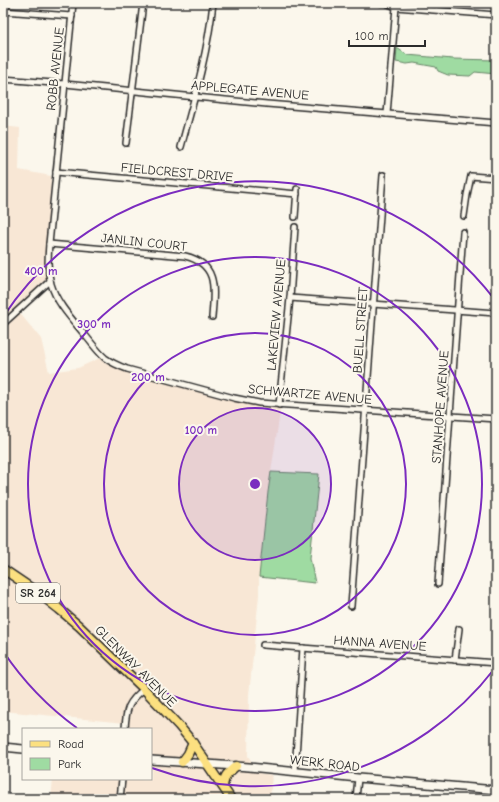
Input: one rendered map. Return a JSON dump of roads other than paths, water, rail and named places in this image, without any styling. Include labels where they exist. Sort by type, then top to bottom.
[{"type":"main road","name":"GLENWAY AVENUE","points":[[3,569],[37,592],[65,614],[144,689],[193,743],[231,799]]},
{"type":"main road","points":[[182,762],[193,743]]},
{"type":"main road","points":[[3,747],[22,749]]},
{"type":"main road","name":"WERK ROAD","points":[[152,760],[236,766],[496,790]]},
{"type":"main road","points":[[223,786],[226,775],[236,766]]},
{"type":"street","name":"ROBB AVENUE","points":[[49,244],[73,3]]},
{"type":"street","points":[[126,143],[143,3]]},
{"type":"street","points":[[182,147],[210,33],[213,3]]},
{"type":"street","points":[[382,3],[396,7],[496,15]]},
{"type":"street","points":[[387,114],[396,7]]},
{"type":"street","points":[[3,11],[72,16]]},
{"type":"street","name":"APPLEGATE AVENUE","points":[[3,79],[132,90],[267,104],[496,123]]},
{"type":"street","name":"FIELDCREST DRIVE","points":[[56,172],[297,192],[295,216]]},
{"type":"street","name":"BUELL STREET","points":[[351,606],[383,175]]},
{"type":"street","points":[[464,216],[471,176],[496,178]]},
{"type":"street","name":"LAKEVIEW AVENUE","points":[[279,404],[290,298],[295,227]]},
{"type":"street","name":"STANHOPE AVENUE","points":[[438,584],[464,232]]},
{"type":"street","name":"SCHWARTZE AVENUE","points":[[49,244],[48,269],[54,294],[63,308],[98,351],[109,361],[118,366],[245,401],[496,419]]},
{"type":"street","name":"JANLIN COURT","points":[[49,244],[185,256],[196,259],[202,263],[212,277],[214,290],[212,317]]},
{"type":"street","points":[[3,324],[50,281]]},
{"type":"street","points":[[290,298],[496,313]]},
{"type":"street","points":[[455,660],[459,629]]},
{"type":"street","name":"HANNA AVENUE","points":[[263,645],[496,662]]},
{"type":"street","points":[[295,772],[304,648]]},
{"type":"street","points":[[125,728],[126,712],[128,707],[136,695],[144,689]]},
{"type":"street","points":[[356,799],[358,778]]},
{"type":"street","points":[[120,799],[122,780]]}]
